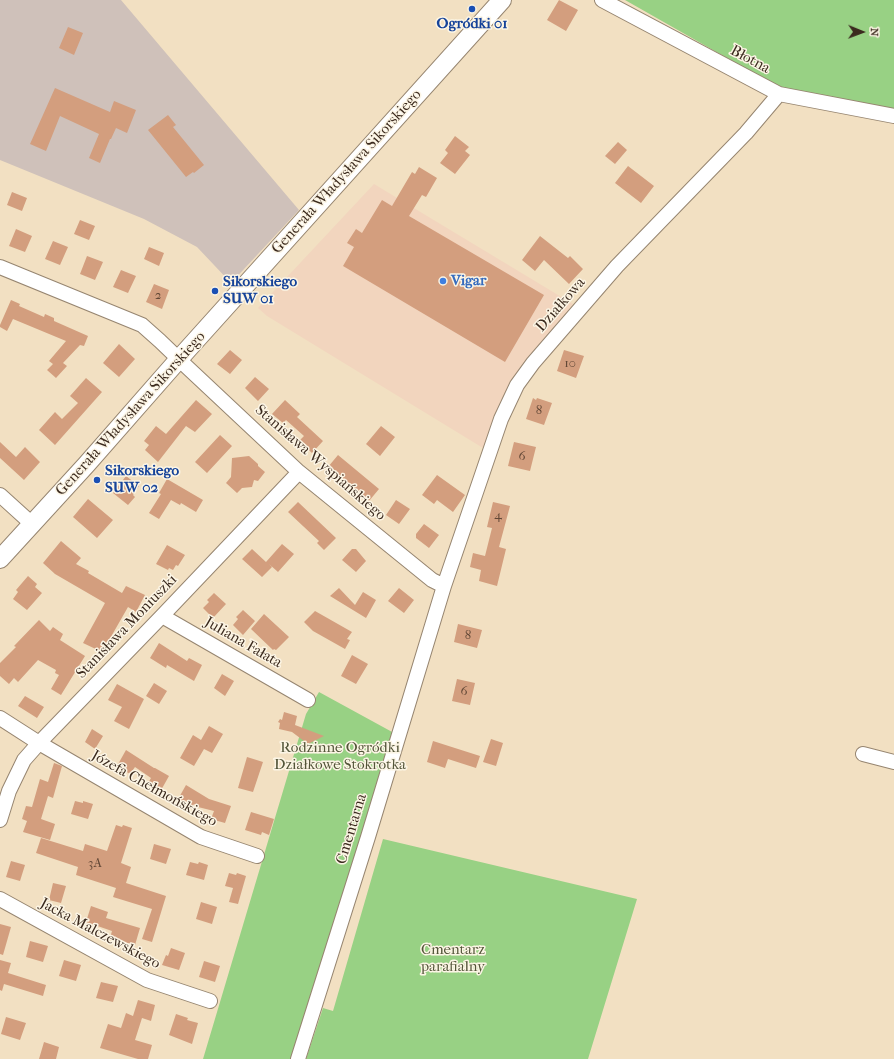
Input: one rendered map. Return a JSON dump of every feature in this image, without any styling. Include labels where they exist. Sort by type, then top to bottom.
[{"type":"street","name":"Generała Władysława Sikorskiego","points":[[0,559],[502,0]]},
{"type":"street","name":"Błotna","points":[[602,0],[779,94],[894,116]]},
{"type":"street","name":"Działkowa","points":[[444,586],[501,419],[517,385],[533,363],[617,266],[746,133],[779,94]]},
{"type":"street","name":"Stanisława Wyspiańskiego","points":[[0,267],[142,325],[299,472],[432,580],[444,586]]},
{"type":"street","name":"Stanisława Moniuszki","points":[[0,820],[9,791],[24,760],[39,742],[162,616],[299,472]]},
{"type":"street","points":[[0,495],[32,524]]},
{"type":"street","name":"Cmentarna","points":[[298,1059],[368,837],[444,586]]},
{"type":"street","name":"Juliana Fałata","points":[[162,616],[308,700]]},
{"type":"street","name":"Józefa Chełmońskiego","points":[[0,718],[201,837],[257,856]]},
{"type":"street","points":[[863,754],[894,762]]},
{"type":"street","name":"Jacka Malczewskiego","points":[[0,899],[147,980],[210,1001]]},
{"type":"shaded area","points":[[0,0],[121,0],[299,210],[231,283],[197,247],[144,219],[0,160]]},
{"type":"shaded area","points":[[374,184],[573,304],[516,377],[483,448],[267,316],[258,308]]},
{"type":"green space","points":[[625,0],[894,0],[894,109],[778,87]]},
{"type":"green space","name":"Rodzinne Ogródki Działkowe Stokrotka","points":[[319,692],[394,733],[292,1059],[203,1059],[306,714]]},
{"type":"green space","name":"Cmentarz parafialny","points":[[383,839],[637,899],[588,1059],[306,1059],[323,1008],[333,1011]]},
{"type":"building","points":[[559,0],[578,10],[566,31],[547,20]]},
{"type":"building","points":[[68,27],[83,33],[74,55],[59,48]]},
{"type":"building","points":[[55,88],[110,112],[114,101],[136,110],[127,133],[116,128],[100,163],[89,158],[99,134],[60,116],[46,151],[30,144]]},
{"type":"building","points":[[168,115],[176,125],[173,127],[204,165],[186,177],[148,130]]},
{"type":"building","points":[[455,136],[469,147],[465,151],[470,155],[455,174],[440,163],[448,153],[445,150]]},
{"type":"building","points":[[618,142],[627,150],[615,164],[605,156]]},
{"type":"building","points":[[628,166],[654,186],[641,203],[615,183]]},
{"type":"building","name":"Vigar","points":[[419,167],[437,178],[426,197],[422,195],[409,216],[544,295],[505,362],[343,266],[354,247],[347,243],[356,229],[362,233],[382,200],[392,206],[412,172],[415,174]]},
{"type":"building","points":[[12,192],[27,198],[22,211],[7,205]]},
{"type":"building","points":[[80,220],[95,226],[89,240],[74,234]]},
{"type":"building","points":[[16,229],[32,236],[25,252],[9,246]]},
{"type":"building","points":[[540,236],[568,258],[570,256],[583,269],[569,284],[544,260],[535,271],[522,260]]},
{"type":"building","points":[[53,241],[68,247],[60,265],[45,259]]},
{"type":"building","points":[[149,247],[164,253],[159,266],[144,259]]},
{"type":"building","points":[[87,256],[103,262],[95,280],[80,274]]},
{"type":"building","points":[[121,270],[136,276],[128,293],[113,287]]},
{"type":"building","points":[[154,284],[169,290],[162,309],[146,302]]},
{"type":"building","points":[[11,300],[20,304],[19,306],[44,317],[45,314],[54,318],[54,321],[88,336],[84,346],[80,345],[63,363],[67,366],[56,378],[47,370],[53,364],[49,361],[66,341],[13,319],[7,331],[0,327]]},
{"type":"building","points":[[119,344],[135,359],[119,377],[103,363]]},
{"type":"building","points":[[230,350],[242,360],[230,374],[217,364]]},
{"type":"building","points":[[564,350],[584,356],[576,378],[557,371]]},
{"type":"building","points":[[255,377],[269,389],[258,401],[245,388]]},
{"type":"building","points":[[86,378],[102,392],[55,445],[39,430],[55,412],[62,419],[78,403],[70,396]]},
{"type":"building","points":[[533,398],[552,403],[544,425],[526,419]]},
{"type":"building","points":[[196,400],[212,414],[195,432],[186,426],[158,462],[145,450],[149,445],[144,441],[156,426],[166,434]]},
{"type":"building","points":[[285,400],[300,414],[297,417],[323,441],[312,453],[299,441],[304,436],[286,420],[283,423],[272,414]]},
{"type":"building","points":[[381,426],[395,437],[380,456],[366,444]]},
{"type":"building","points":[[220,435],[232,446],[207,473],[195,462]]},
{"type":"building","points":[[0,442],[16,457],[25,447],[40,462],[24,480],[0,458]]},
{"type":"building","points":[[514,442],[536,447],[530,471],[508,466]]},
{"type":"building","points":[[338,455],[379,489],[369,501],[328,467]]},
{"type":"building","points":[[249,456],[265,472],[258,481],[254,480],[252,487],[242,488],[237,493],[226,483],[231,477],[232,458]]},
{"type":"building","points":[[437,475],[465,495],[453,512],[437,500],[434,504],[422,495]]},
{"type":"building","points":[[126,476],[139,486],[133,495],[135,497],[128,505],[113,493]]},
{"type":"building","points":[[167,479],[203,500],[196,512],[181,503],[180,505],[171,500],[159,519],[149,513],[161,494],[159,493]]},
{"type":"building","points":[[88,499],[113,520],[97,538],[73,517]]},
{"type":"building","points":[[396,500],[410,509],[399,524],[386,515]]},
{"type":"building","points":[[298,502],[336,538],[324,550],[317,543],[319,541],[288,512]]},
{"type":"building","points":[[493,502],[510,506],[499,547],[506,549],[497,586],[479,581],[481,570],[470,567],[473,553],[485,556],[492,528],[487,527]]},
{"type":"building","points":[[424,524],[439,535],[429,548],[416,538],[416,534]]},
{"type":"building","points":[[61,541],[81,558],[76,564],[89,571],[88,573],[122,593],[126,586],[145,595],[136,612],[128,607],[102,652],[83,643],[105,603],[55,574],[43,563]]},
{"type":"building","points":[[282,544],[294,554],[278,572],[269,564],[272,567],[262,577],[242,559],[252,549],[266,562]]},
{"type":"building","points":[[167,545],[185,555],[178,566],[176,565],[173,570],[169,568],[168,570],[156,564]]},
{"type":"building","points":[[352,549],[356,549],[366,561],[356,572],[342,560]]},
{"type":"building","points":[[28,576],[37,584],[35,587],[42,593],[27,610],[13,599],[18,592],[16,590]]},
{"type":"building","points":[[339,588],[355,605],[363,592],[376,600],[366,618],[330,596]]},
{"type":"building","points":[[399,588],[414,600],[404,613],[388,601]]},
{"type":"building","points":[[214,593],[226,604],[213,618],[203,608],[209,602],[207,600]]},
{"type":"building","points":[[243,610],[255,621],[243,635],[233,625],[238,619],[236,617]]},
{"type":"building","points":[[315,611],[352,632],[347,639],[350,640],[345,649],[313,631],[304,622]]},
{"type":"building","points":[[264,614],[289,637],[276,650],[273,650],[251,629]]},
{"type":"building","points":[[39,620],[50,631],[53,627],[63,634],[60,640],[85,656],[61,695],[51,689],[59,675],[55,673],[56,670],[38,660],[18,682],[14,678],[9,684],[0,676],[0,663]]},
{"type":"building","points":[[458,624],[482,630],[477,648],[454,642]]},
{"type":"building","points":[[159,643],[187,661],[189,658],[202,665],[194,681],[167,665],[166,668],[150,658]]},
{"type":"building","points":[[352,655],[368,664],[356,684],[341,676]]},
{"type":"building","points":[[222,674],[234,681],[225,696],[214,688]]},
{"type":"building","points":[[457,679],[475,683],[470,705],[452,701]]},
{"type":"building","points":[[154,683],[167,691],[159,704],[146,696]]},
{"type":"building","points":[[117,684],[144,699],[129,729],[114,721],[122,707],[108,700]]},
{"type":"building","points":[[25,696],[44,707],[37,718],[18,706]]},
{"type":"building","points":[[284,712],[297,716],[295,725],[324,736],[308,744],[292,732],[279,729],[280,723],[278,722],[280,719],[282,720]]},
{"type":"building","points":[[209,726],[223,734],[212,753],[204,749],[194,766],[180,758],[193,735],[201,740]]},
{"type":"building","points":[[92,729],[103,736],[95,749],[85,742]]},
{"type":"building","points":[[491,739],[503,743],[496,766],[483,762]]},
{"type":"building","points":[[433,741],[480,756],[476,768],[448,759],[445,768],[427,762]]},
{"type":"building","points":[[126,750],[169,776],[160,792],[147,785],[151,778],[135,767],[130,774],[117,766]]},
{"type":"building","points":[[247,757],[263,762],[253,792],[238,788]]},
{"type":"building","points":[[54,763],[62,766],[53,798],[48,796],[41,819],[55,824],[50,840],[23,832],[27,821],[22,819],[26,806],[32,807],[40,779],[48,782]]},
{"type":"building","points":[[186,785],[209,799],[231,806],[225,823],[211,819],[214,811],[198,807],[194,804],[191,809],[177,801]]},
{"type":"building","points":[[75,801],[83,803],[83,801],[93,804],[88,819],[71,814]]},
{"type":"building","points":[[251,812],[274,819],[269,835],[262,832],[261,835],[245,830]]},
{"type":"building","points":[[116,825],[122,827],[123,825],[132,828],[121,863],[131,867],[126,883],[166,896],[152,942],[142,939],[152,909],[113,897],[116,888],[76,875],[78,867],[36,853],[41,838],[83,851],[85,844],[107,851]]},
{"type":"building","points":[[154,844],[171,849],[166,864],[150,859]]},
{"type":"building","points":[[11,861],[25,865],[20,881],[6,877]]},
{"type":"building","points":[[190,862],[198,864],[199,862],[208,865],[204,880],[186,875]]},
{"type":"building","points":[[229,873],[236,875],[237,873],[246,876],[238,904],[229,902],[233,888],[225,886]]},
{"type":"building","points":[[53,883],[66,886],[61,903],[49,900]]},
{"type":"building","points":[[201,902],[217,907],[212,924],[196,919]]},
{"type":"building","points":[[91,906],[108,912],[106,918],[140,928],[135,945],[110,938],[112,931],[86,922]]},
{"type":"building","points":[[0,924],[11,927],[3,955],[0,954]]},
{"type":"building","points":[[30,941],[48,946],[43,962],[26,957]]},
{"type":"building","points":[[171,948],[185,953],[179,970],[162,965]]},
{"type":"building","points":[[0,960],[11,963],[8,973],[46,985],[43,996],[4,984],[2,991],[0,990]]},
{"type":"building","points":[[64,960],[81,965],[76,981],[59,976]]},
{"type":"building","points":[[204,961],[220,966],[215,982],[199,977]]},
{"type":"building","points":[[101,982],[118,986],[113,1002],[96,998]]},
{"type":"building","points":[[138,1000],[155,1005],[151,1021],[142,1018],[135,1040],[152,1045],[148,1059],[138,1059],[100,1048],[108,1024],[121,1028],[126,1013],[133,1016]]},
{"type":"building","points":[[176,1014],[188,1018],[187,1020],[198,1023],[192,1044],[169,1035]]},
{"type":"building","points":[[6,1017],[26,1023],[20,1040],[1,1034]]},
{"type":"building","points":[[44,1042],[59,1047],[56,1059],[39,1059]]},
{"type":"place","name":"Ogródki 01","points":[[472,9]]},
{"type":"place","name":"Vigar","points":[[443,281]]},
{"type":"place","name":"Sikorskiego SUW 01","points":[[215,291]]},
{"type":"place","name":"Sikorskiego SUW 02","points":[[97,480]]}]
